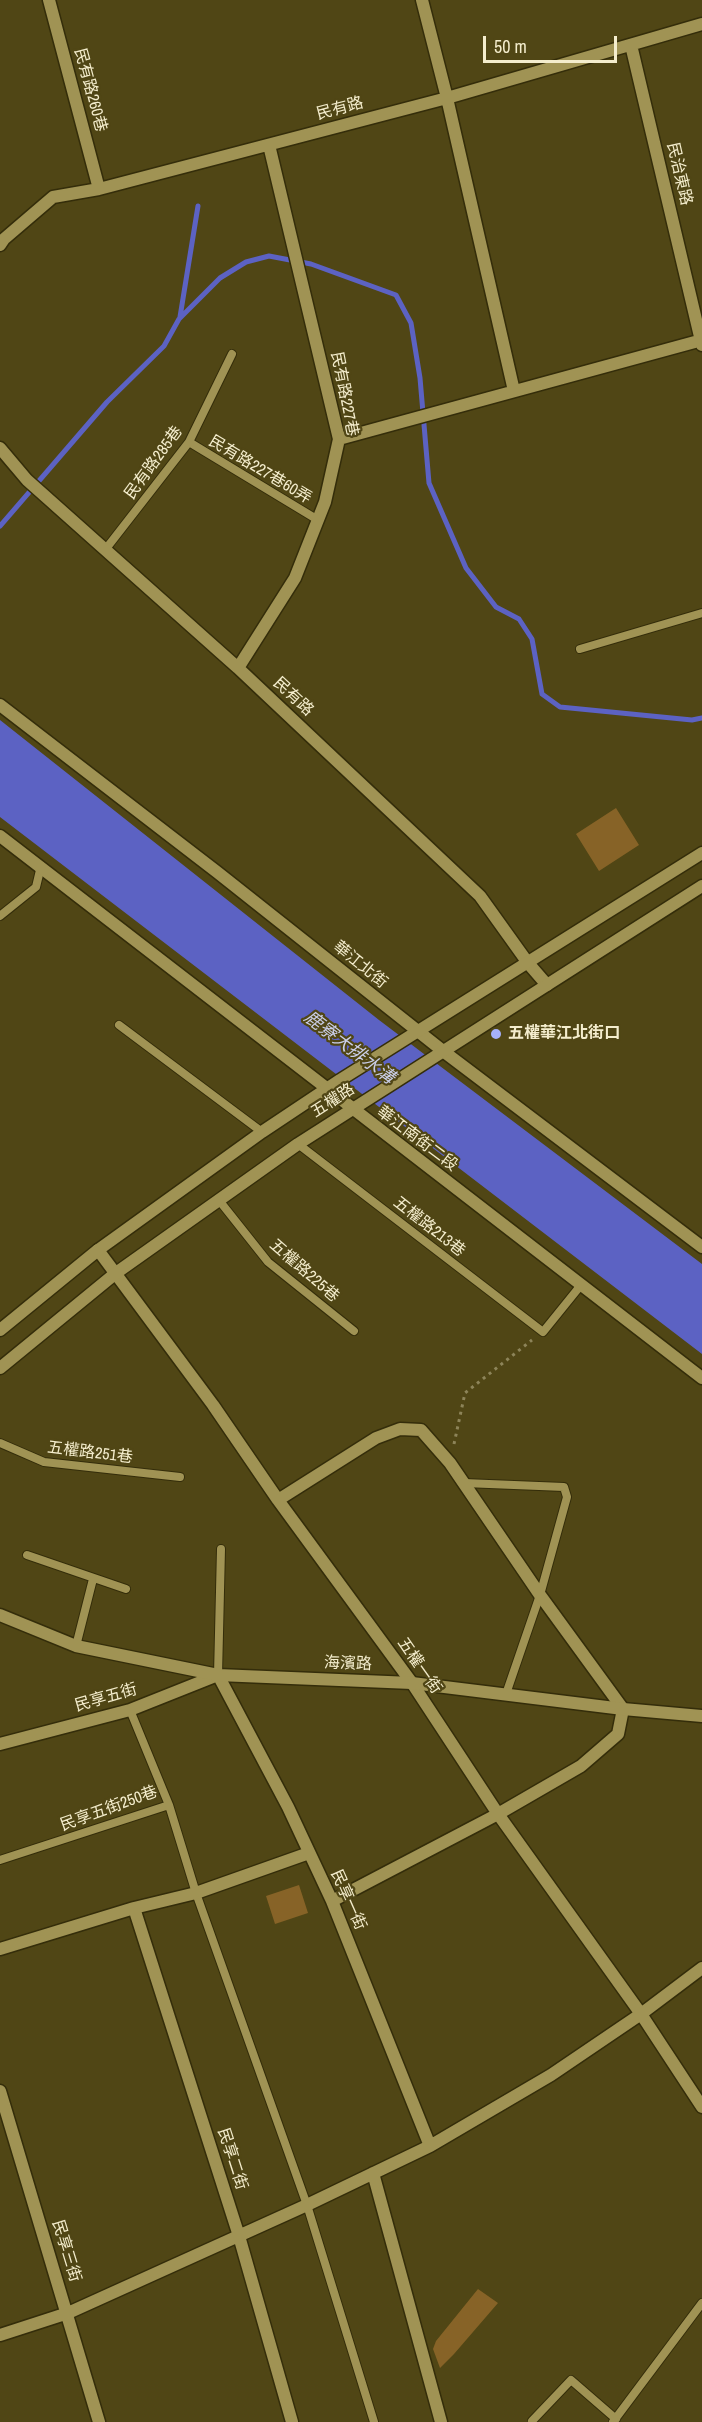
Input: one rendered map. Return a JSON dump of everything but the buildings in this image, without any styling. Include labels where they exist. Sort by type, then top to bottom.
[{"type":"street","name":"民有路260巷","points":[[49,0],[99,189]]},
{"type":"street","points":[[422,0],[447,98],[514,391]]},
{"type":"street","name":"民有路","points":[[0,246],[4,239],[53,197],[99,189],[447,98],[702,24]]},
{"type":"street","name":"民治東路","points":[[631,45],[702,342]]},
{"type":"street","name":"民有路227巷","points":[[237,668],[295,578],[325,502],[339,439],[269,145]]},
{"type":"street","points":[[339,439],[702,342]]},
{"type":"street","name":"民有路","points":[[0,448],[27,480],[237,668],[480,896],[528,963],[547,985]]},
{"type":"street","name":"華江北街","points":[[2,712],[217,872],[382,1004],[438,1054],[702,1247]]},
{"type":"street","name":"華江南街二段","points":[[0,836],[702,1378]]},
{"type":"street","name":"五權路","points":[[0,1330],[98,1250],[262,1132],[340,1080],[702,853]]},
{"type":"street","name":"五權路","points":[[0,1368],[116,1273],[298,1144],[702,886]]},
{"type":"street","name":"五權一街","points":[[98,1250],[213,1405],[278,1500],[412,1683],[498,1814],[641,2014],[702,2107]]},
{"type":"street","points":[[278,1500],[376,1438],[400,1429],[422,1430],[450,1463],[540,1595],[623,1709],[618,1734],[581,1766],[498,1814],[332,1901]]},
{"type":"street","name":"海濱路","points":[[0,1615],[76,1646],[218,1675],[412,1683],[623,1709],[702,1716]]},
{"type":"street","name":"民享五街","points":[[0,1744],[130,1710],[218,1675]]},
{"type":"street","name":"民享一街","points":[[218,1675],[288,1807],[332,1901],[430,2146]]},
{"type":"street","points":[[0,1948],[134,1908],[196,1893],[309,1853]]},
{"type":"street","name":"民享二街","points":[[134,1908],[239,2236],[292,2422]]},
{"type":"street","points":[[0,2335],[68,2313],[307,2205],[430,2146],[551,2075],[641,2014],[702,1968]]},
{"type":"street","name":"民享三街","points":[[0,2091],[99,2422]]},
{"type":"street","points":[[373,2172],[441,2422]]},
{"type":"lane","name":"民有路285巷","points":[[105,550],[189,442],[232,354]]},
{"type":"lane","name":"民有路227巷60弄","points":[[189,442],[318,520]]},
{"type":"lane","points":[[580,649],[702,613]]},
{"type":"lane","points":[[0,916],[36,887],[41,866]]},
{"type":"lane","points":[[118,1026],[262,1132]]},
{"type":"lane","name":"五權路213巷","points":[[298,1144],[543,1332]]},
{"type":"lane","name":"五權路225巷","points":[[218,1199],[268,1262],[354,1331]]},
{"type":"lane","points":[[543,1332],[581,1285]]},
{"type":"lane","name":"五權路251巷","points":[[0,1443],[44,1462],[180,1477]]},
{"type":"lane","points":[[464,1483],[564,1487],[567,1497],[540,1595],[506,1694]]},
{"type":"lane","points":[[218,1675],[221,1549]]},
{"type":"lane","points":[[27,1555],[126,1589]]},
{"type":"lane","points":[[76,1646],[93,1579]]},
{"type":"lane","name":"民享五街250巷","points":[[0,1860],[169,1805],[130,1710]]},
{"type":"lane","points":[[169,1805],[196,1893],[307,2205],[374,2422]]},
{"type":"lane","points":[[532,2421],[571,2380],[614,2420],[702,2303]]},
{"type":"path","points":[[450,1463],[465,1393],[543,1332]]},
{"type":"water","name":"鹿寮大排水溝","points":[[0,720],[379,1020],[702,1264],[702,1354],[0,817]]},
{"type":"waterway","points":[[180,317],[198,206]]},
{"type":"waterway","points":[[0,526],[107,402],[164,346],[179,319],[220,278],[246,262],[269,256],[311,264],[396,295],[411,323],[420,378],[429,483],[466,568],[496,607],[519,619],[532,639],[542,694],[560,707],[692,720],[702,718]]},
{"type":"place","name":"五權華江北街口","points":[[496,1034]]}]
